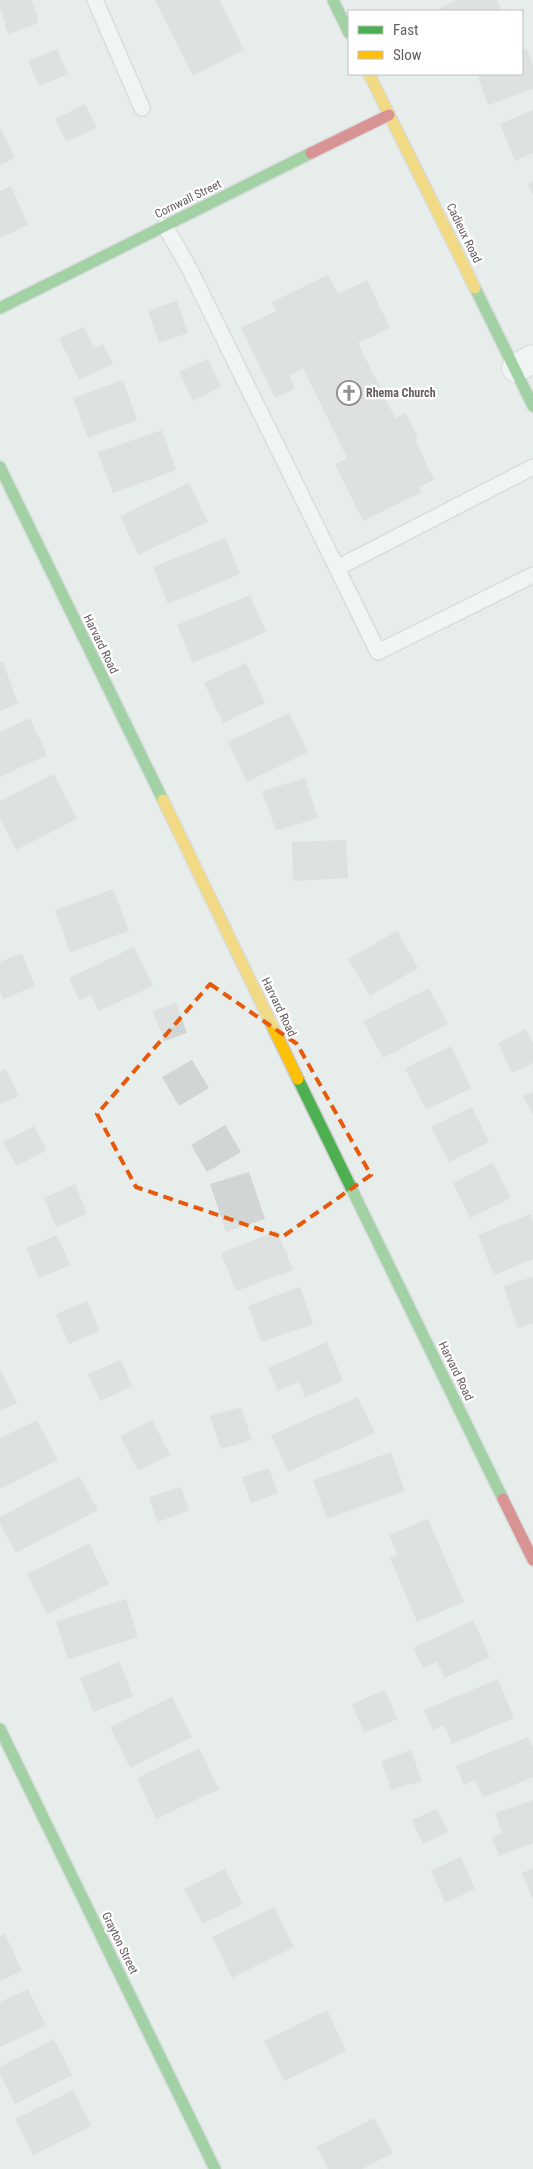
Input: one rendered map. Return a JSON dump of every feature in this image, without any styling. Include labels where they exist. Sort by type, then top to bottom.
[{"type":"street","points":[[333,0],[348,31]]},
{"type":"street","name":"Cadieux Road","points":[[369,75],[389,115],[524,364],[533,406]]},
{"type":"street","name":"Cornwall Street","points":[[0,308],[389,115]]},
{"type":"street","name":"Harvard Road","points":[[0,467],[533,1560]]},
{"type":"street","name":"Grayton Street","points":[[0,1729],[215,2169]]},
{"type":"lane","points":[[95,0],[142,108]]},
{"type":"lane","points":[[165,226],[189,268],[378,652],[533,575]]},
{"type":"lane","points":[[337,568],[533,467]]},
{"type":"highlighted area","points":[[210,984],[297,1044],[371,1175],[282,1237],[136,1187],[97,1114]]},
{"type":"building","points":[[32,0],[39,23],[8,34],[0,9],[0,1]]},
{"type":"building","points":[[155,0],[220,0],[244,50],[193,76]]},
{"type":"building","points":[[457,0],[497,0],[502,10],[441,10],[440,8]]},
{"type":"building","points":[[57,49],[68,74],[39,86],[28,61]]},
{"type":"building","points":[[527,49],[533,66],[533,89],[488,105],[477,75],[523,75],[523,50]]},
{"type":"building","points":[[85,104],[97,128],[66,142],[55,119]]},
{"type":"building","points":[[533,110],[533,153],[515,161],[500,124]]},
{"type":"building","points":[[0,127],[15,158],[0,165]]},
{"type":"building","points":[[533,181],[533,195],[528,184]]},
{"type":"building","points":[[11,186],[28,225],[0,238],[0,191]]},
{"type":"building","name":"Rhema Church","points":[[328,275],[338,294],[367,280],[390,328],[358,343],[395,418],[406,413],[418,438],[415,439],[434,480],[419,487],[422,492],[363,521],[335,464],[347,458],[303,368],[289,375],[295,389],[275,398],[241,328],[276,311],[272,302]]},
{"type":"building","points":[[177,301],[188,333],[159,343],[148,310]]},
{"type":"building","points":[[84,327],[94,348],[103,344],[113,364],[79,380],[59,338]]},
{"type":"building","points":[[208,359],[221,387],[193,401],[179,372]]},
{"type":"building","points":[[123,380],[137,420],[88,438],[73,398]]},
{"type":"building","points":[[162,430],[176,470],[113,493],[98,452]]},
{"type":"building","points":[[189,483],[208,522],[138,555],[120,516]]},
{"type":"building","points":[[226,538],[240,574],[168,604],[153,567]]},
{"type":"building","points":[[250,595],[266,632],[193,663],[177,625]]},
{"type":"building","points":[[3,662],[18,704],[0,711],[0,663]]},
{"type":"building","points":[[246,663],[265,703],[223,723],[204,683]]},
{"type":"building","points":[[289,713],[308,752],[247,782],[228,742]]},
{"type":"building","points":[[30,718],[47,755],[0,777],[0,732]]},
{"type":"building","points":[[54,774],[77,819],[16,850],[0,818],[0,801]]},
{"type":"building","points":[[305,778],[318,818],[276,831],[262,791]]},
{"type":"building","points":[[346,840],[348,878],[293,881],[292,842]]},
{"type":"building","points":[[113,889],[129,931],[70,952],[55,910]]},
{"type":"building","points":[[397,931],[418,968],[370,996],[348,959]]},
{"type":"building","points":[[134,947],[153,986],[99,1011],[91,995],[79,1000],[69,978]]},
{"type":"building","points":[[22,953],[35,986],[3,999],[0,991],[0,962]]},
{"type":"building","points":[[429,988],[448,1024],[383,1058],[363,1021]]},
{"type":"building","points":[[176,1003],[187,1033],[164,1041],[153,1011]]},
{"type":"building","points":[[526,1029],[533,1043],[533,1063],[512,1073],[498,1043]]},
{"type":"building","points":[[451,1046],[471,1088],[426,1110],[405,1068]]},
{"type":"building","points":[[192,1060],[209,1088],[179,1106],[162,1077]]},
{"type":"building","points":[[6,1069],[19,1096],[0,1104],[0,1072]]},
{"type":"building","points":[[533,1092],[533,1116],[523,1096]]},
{"type":"building","points":[[472,1107],[489,1142],[449,1162],[431,1127]]},
{"type":"building","points":[[225,1125],[241,1152],[207,1172],[191,1145]]},
{"type":"building","points":[[34,1126],[47,1150],[17,1166],[3,1142]]},
{"type":"building","points":[[493,1163],[511,1198],[470,1218],[453,1183]]},
{"type":"building","points":[[249,1172],[265,1219],[226,1232],[210,1184]]},
{"type":"building","points":[[75,1184],[87,1214],[56,1227],[44,1198]]},
{"type":"building","points":[[530,1214],[533,1222],[533,1259],[494,1275],[478,1235]]},
{"type":"building","points":[[277,1231],[293,1270],[236,1291],[221,1253]]},
{"type":"building","points":[[57,1235],[70,1265],[39,1278],[26,1248]]},
{"type":"building","points":[[533,1277],[533,1323],[517,1328],[504,1286]]},
{"type":"building","points":[[300,1287],[313,1324],[261,1342],[248,1306]]},
{"type":"building","points":[[87,1301],[100,1331],[69,1344],[56,1314]]},
{"type":"building","points":[[327,1342],[343,1381],[305,1397],[299,1382],[278,1391],[268,1368]]},
{"type":"building","points":[[121,1360],[132,1386],[100,1401],[88,1374]]},
{"type":"building","points":[[0,1369],[17,1403],[0,1411]]},
{"type":"building","points":[[358,1397],[375,1433],[288,1472],[271,1435]]},
{"type":"building","points":[[241,1407],[252,1440],[221,1449],[210,1416]]},
{"type":"building","points":[[37,1420],[58,1460],[0,1489],[0,1438]]},
{"type":"building","points":[[152,1420],[170,1455],[138,1471],[120,1436]]},
{"type":"building","points":[[391,1452],[405,1491],[327,1519],[313,1480]]},
{"type":"building","points":[[269,1468],[278,1493],[251,1503],[242,1477]]},
{"type":"building","points":[[79,1476],[98,1510],[16,1553],[0,1524],[0,1517]]},
{"type":"building","points":[[181,1487],[189,1511],[157,1522],[149,1497]]},
{"type":"building","points":[[428,1519],[464,1602],[417,1622],[390,1558],[397,1554],[389,1535]]},
{"type":"building","points":[[89,1543],[109,1584],[47,1614],[27,1574]]},
{"type":"building","points":[[126,1599],[138,1637],[68,1659],[56,1622]]},
{"type":"building","points":[[473,1620],[490,1657],[445,1678],[437,1662],[423,1668],[413,1648]]},
{"type":"building","points":[[120,1662],[133,1697],[93,1712],[80,1678]]},
{"type":"building","points":[[498,1679],[514,1718],[452,1744],[444,1725],[433,1730],[424,1710]]},
{"type":"building","points":[[385,1690],[398,1719],[364,1733],[352,1704]]},
{"type":"building","points":[[172,1697],[192,1737],[130,1768],[110,1727]]},
{"type":"building","points":[[528,1737],[533,1748],[533,1777],[483,1798],[475,1780],[464,1785],[456,1766]]},
{"type":"building","points":[[199,1748],[219,1789],[156,1819],[137,1778]]},
{"type":"building","points":[[411,1750],[422,1781],[391,1790],[381,1761]]},
{"type":"building","points":[[533,1800],[533,1843],[499,1856],[492,1837],[502,1833],[495,1813]]},
{"type":"building","points":[[437,1809],[448,1832],[423,1844],[412,1820]]},
{"type":"building","points":[[461,1857],[475,1889],[445,1903],[431,1870]]},
{"type":"building","points":[[533,1868],[533,1900],[522,1873]]},
{"type":"building","points":[[225,1869],[243,1904],[203,1924],[184,1889]]},
{"type":"building","points":[[274,1907],[294,1947],[232,1978],[212,1937]]},
{"type":"building","points":[[5,1934],[22,1971],[0,1981],[0,1936]]},
{"type":"building","points":[[28,1989],[46,2026],[0,2047],[0,2002]]},
{"type":"building","points":[[327,2010],[346,2051],[284,2081],[264,2041]]},
{"type":"building","points":[[54,2039],[72,2075],[15,2104],[0,2074],[0,2067]]},
{"type":"building","points":[[73,2090],[91,2126],[33,2155],[15,2119]]},
{"type":"building","points":[[374,2118],[393,2153],[362,2169],[328,2169],[317,2147]]},
{"type":"traffic: fast","points":[[333,0],[348,31]]},
{"type":"traffic: fast","points":[[0,308],[311,153]]},
{"type":"traffic: fast","points":[[475,288],[533,406]]},
{"type":"traffic: fast","points":[[0,467],[163,800]]},
{"type":"traffic: fast","points":[[298,1079],[503,1499]]},
{"type":"traffic: fast","points":[[0,1729],[215,2169]]},
{"type":"traffic: slow","points":[[369,75],[475,288]]},
{"type":"traffic: slow","points":[[163,800],[298,1079]]},
{"type":"traffic: jam","points":[[311,153],[389,115]]},
{"type":"traffic: jam","points":[[503,1499],[533,1560]]},
{"type":"place","name":"Rhema Church","points":[[349,393]]}]
